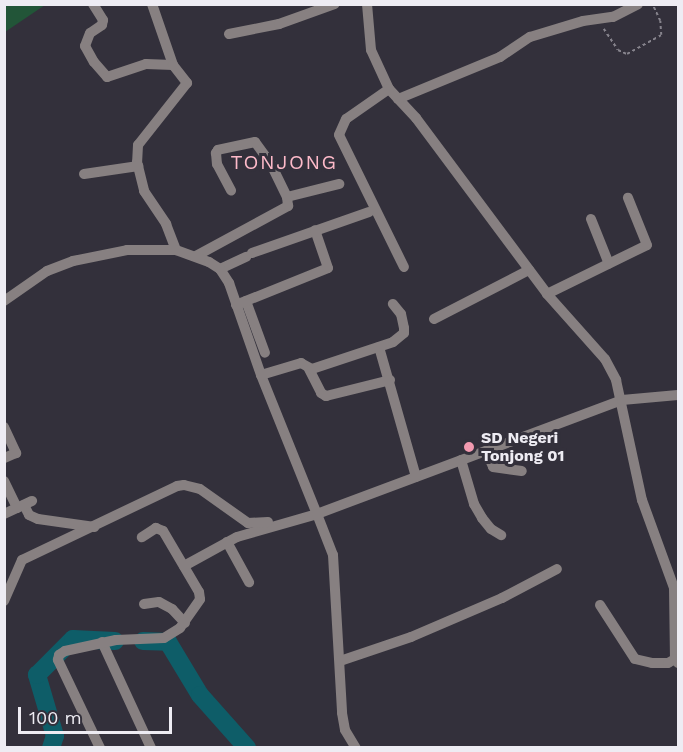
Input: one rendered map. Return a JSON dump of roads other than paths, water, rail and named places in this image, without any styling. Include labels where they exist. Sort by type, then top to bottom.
[{"type":"street","points":[[93,4],[104,20],[102,25],[90,33],[85,46],[94,62],[107,77],[146,64],[173,65]]},
{"type":"street","points":[[153,4],[173,65],[187,82],[138,145],[138,166],[144,191],[166,224],[176,250]]},
{"type":"street","points":[[229,34],[279,24],[335,4]]},
{"type":"street","points":[[367,4],[371,50],[389,89],[416,118],[547,294],[604,359],[616,381],[622,400],[642,500],[674,588],[677,661],[652,663],[635,659],[600,605]]},
{"type":"street","points":[[398,99],[500,57],[531,37],[583,21],[598,21],[638,4]]},
{"type":"street","points":[[389,89],[346,118],[339,135],[404,267]]},
{"type":"street","points":[[196,256],[281,212],[288,206],[287,197],[271,164],[255,142],[216,152],[217,164],[231,189]]},
{"type":"street","points":[[84,174],[138,166]]},
{"type":"street","points":[[287,197],[339,184]]},
{"type":"street","points":[[547,294],[647,245],[628,198]]},
{"type":"street","points":[[219,269],[249,255],[369,212]]},
{"type":"street","points":[[591,219],[609,264]]},
{"type":"street","points":[[241,303],[328,268],[315,230]]},
{"type":"street","points":[[4,300],[47,271],[73,261],[127,250],[176,250],[196,256],[219,269],[241,303],[265,353]]},
{"type":"street","points":[[434,319],[529,270]]},
{"type":"street","points":[[241,303],[261,375],[333,555],[342,713],[345,730],[356,747]]},
{"type":"street","points":[[309,369],[379,347],[404,333],[401,314],[393,304]]},
{"type":"street","points":[[379,347],[416,477]]},
{"type":"street","points":[[261,375],[301,363],[309,369],[321,393],[326,396],[390,380]]},
{"type":"street","points":[[183,566],[237,537],[416,477],[622,400],[678,395]]},
{"type":"street","points":[[4,428],[16,453],[4,458]]},
{"type":"street","points":[[486,451],[493,467],[522,471]]},
{"type":"street","points":[[461,460],[474,504],[491,529],[501,535]]},
{"type":"street","points":[[4,481],[24,505],[29,515],[38,519],[94,527]]},
{"type":"street","points":[[4,601],[22,560],[162,492],[184,485],[200,489],[243,520],[254,524],[315,511]]},
{"type":"street","points":[[4,514],[24,505]]},
{"type":"street","points":[[100,747],[58,660],[59,655],[65,651],[102,642],[164,638],[182,626],[201,599],[163,531],[156,528],[141,537]]},
{"type":"street","points":[[227,542],[249,582]]},
{"type":"street","points":[[340,661],[432,628],[502,598],[557,569]]},
{"type":"street","points":[[144,604],[159,602],[172,609],[182,626]]},
{"type":"street","points":[[102,642],[151,747]]},
{"type":"waterway","points":[[51,748],[55,736],[37,675],[73,639],[115,641]]},
{"type":"waterway","points":[[143,641],[168,642],[200,695],[247,748]]},
{"type":"place","name":"SD Negeri Tonjong 01","points":[[469,447]]},
{"type":"district","name":"TONJONG","points":[[284,162]]}]
